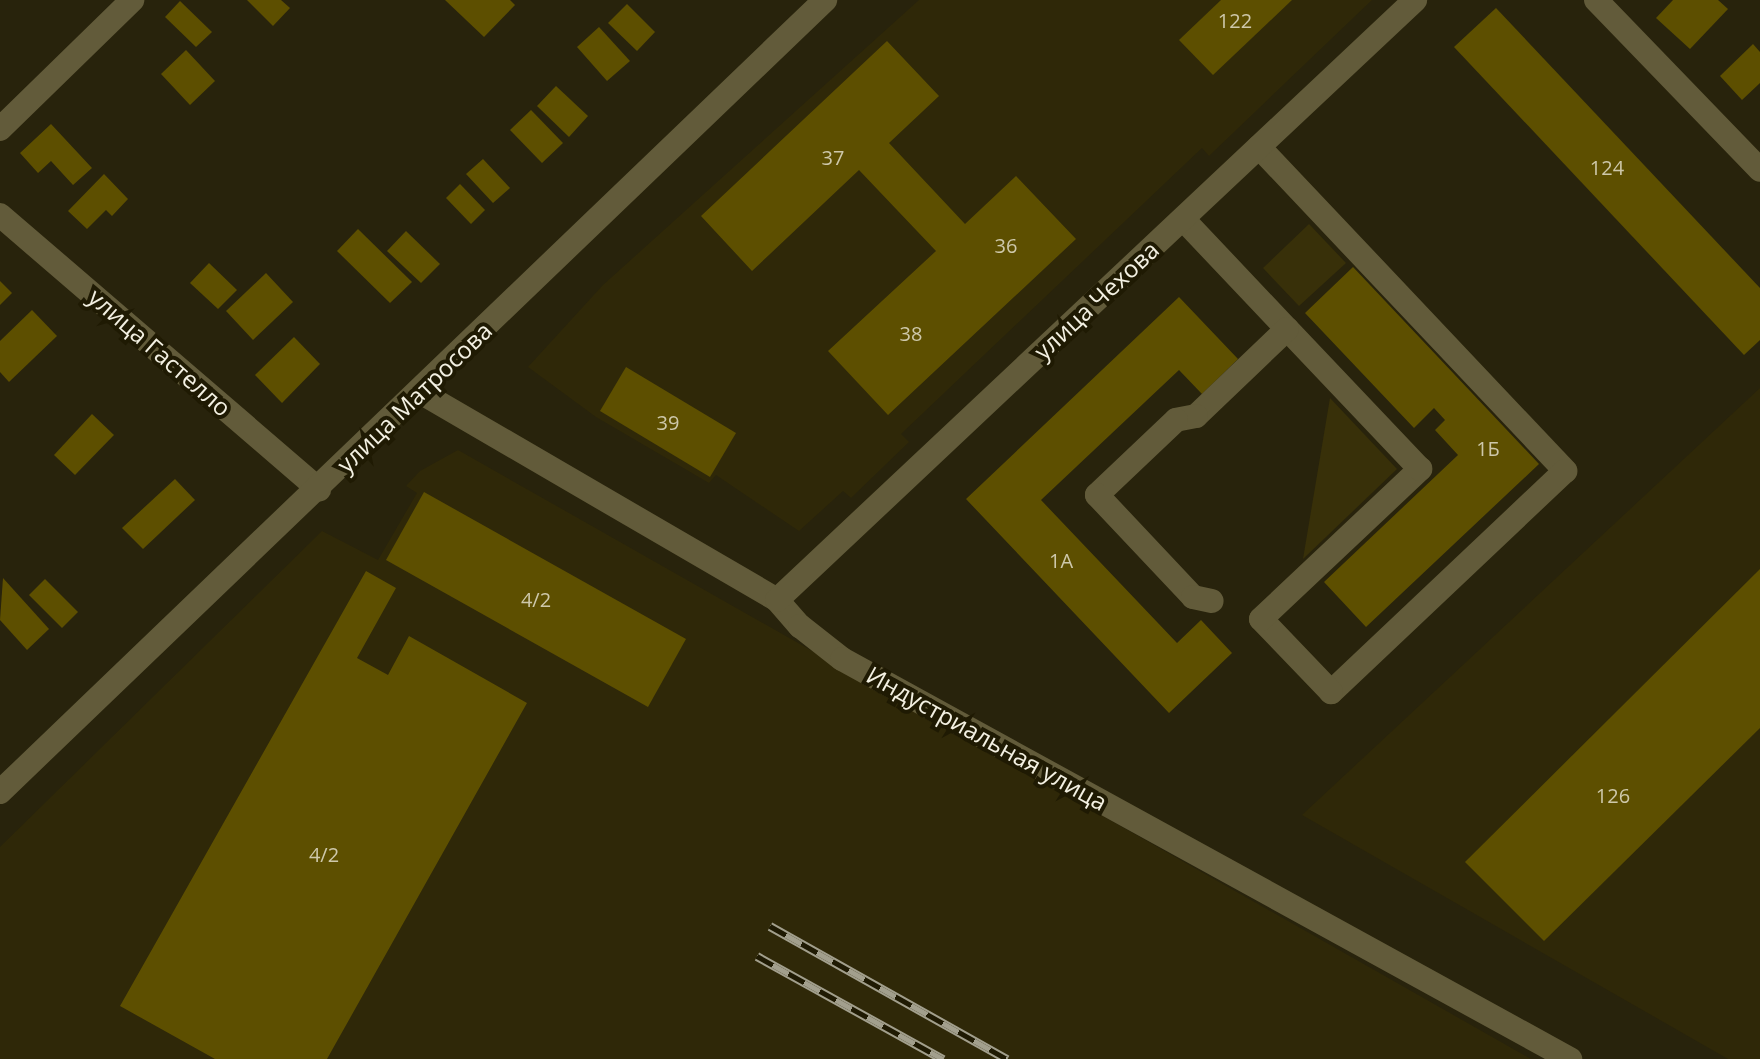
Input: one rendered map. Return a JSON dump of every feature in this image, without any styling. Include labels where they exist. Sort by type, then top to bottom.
[{"type":"street","points":[[0,129],[132,0]]},
{"type":"street","name":"улица Матросова","points":[[0,792],[825,0]]},
{"type":"street","name":"улица Чехова","points":[[777,600],[1415,0]]},
{"type":"street","points":[[1596,0],[1760,170]]},
{"type":"street","points":[[1183,219],[1420,469],[1261,619],[1331,692],[1565,471],[1259,147]]},
{"type":"street","name":"улица Гастелло","points":[[0,215],[319,489]]},
{"type":"street","points":[[1212,601],[1193,597],[1097,495],[1176,420],[1196,416],[1287,329]]},
{"type":"street","name":"Индустриальная улица","points":[[420,392],[777,600],[800,626],[842,659],[1570,1059]]},
{"type":"shaded area","points":[[919,0],[1372,0],[1209,156],[1202,148],[901,434],[909,442],[851,498],[843,491],[799,531],[716,475],[709,483],[596,417],[528,367],[603,285]]},
{"type":"shaded area","points":[[1309,224],[1346,263],[1299,306],[1263,268]]},
{"type":"shaded area","points":[[1760,388],[1760,1059],[1728,1059],[1302,815]]},
{"type":"shaded area","points":[[1330,398],[1397,469],[1303,559]]},
{"type":"shaded area","points":[[458,450],[1531,1059],[0,1059],[0,847],[322,531],[378,560],[417,493],[406,486],[420,471]]},
{"type":"building","points":[[247,0],[281,0],[290,8],[273,26]]},
{"type":"building","points":[[445,0],[510,0],[515,5],[484,37]]},
{"type":"building","points":[[1221,0],[1292,0],[1213,75],[1179,40]]},
{"type":"building","points":[[1673,0],[1718,0],[1728,9],[1690,49],[1656,18]]},
{"type":"building","points":[[180,1],[212,32],[196,47],[165,17]]},
{"type":"building","points":[[627,4],[655,32],[637,51],[608,23]]},
{"type":"building","points":[[1496,8],[1760,288],[1760,340],[1744,355],[1454,47]]},
{"type":"building","points":[[599,27],[630,61],[607,81],[577,47]]},
{"type":"building","points":[[887,41],[939,96],[889,143],[965,224],[1016,176],[1076,239],[888,415],[828,351],[936,251],[859,170],[752,271],[701,216]]},
{"type":"building","points":[[1753,44],[1760,52],[1760,83],[1742,100],[1720,76]]},
{"type":"building","points":[[186,50],[215,81],[190,105],[161,74]]},
{"type":"building","points":[[556,86],[588,116],[569,137],[537,106]]},
{"type":"building","points":[[531,110],[563,143],[542,163],[510,130]]},
{"type":"building","points":[[51,124],[92,168],[73,185],[51,161],[38,173],[20,153]]},
{"type":"building","points":[[483,159],[510,188],[493,203],[466,174]]},
{"type":"building","points":[[104,174],[128,199],[112,216],[106,210],[87,229],[68,211]]},
{"type":"building","points":[[460,184],[485,210],[471,224],[446,198]]},
{"type":"building","points":[[358,229],[412,282],[390,303],[337,251]]},
{"type":"building","points":[[406,231],[440,264],[421,283],[387,251]]},
{"type":"building","points":[[209,263],[237,290],[218,309],[190,283]]},
{"type":"building","points":[[1353,267],[1539,464],[1366,627],[1324,582],[1458,455],[1435,430],[1445,420],[1434,408],[1414,428],[1305,313]]},
{"type":"building","points":[[266,273],[293,302],[253,340],[226,311]]},
{"type":"building","points":[[0,281],[12,293],[0,305]]},
{"type":"building","points":[[1179,297],[1238,359],[1202,394],[1179,370],[1041,500],[1177,643],[1201,620],[1232,653],[1169,713],[966,499]]},
{"type":"building","points":[[32,310],[57,336],[9,382],[0,372],[0,341]]},
{"type":"building","points":[[294,337],[320,364],[282,403],[255,375]]},
{"type":"building","points":[[626,367],[736,433],[710,477],[600,411]]},
{"type":"building","points":[[92,414],[114,435],[75,475],[54,455]]},
{"type":"building","points":[[175,479],[195,500],[143,549],[122,528]]},
{"type":"building","points":[[424,492],[686,639],[648,707],[386,560]]},
{"type":"building","points":[[1760,569],[1760,728],[1544,941],[1465,862]]},
{"type":"building","points":[[366,571],[396,588],[357,658],[388,675],[409,636],[527,703],[327,1059],[215,1059],[120,1006]]},
{"type":"building","points":[[3,578],[49,629],[27,650],[0,620]]},
{"type":"building","points":[[45,579],[78,612],[62,628],[29,595]]},
{"type":"railway","points":[[770,926],[1007,1059]]},
{"type":"railway","points":[[757,956],[943,1059]]}]
